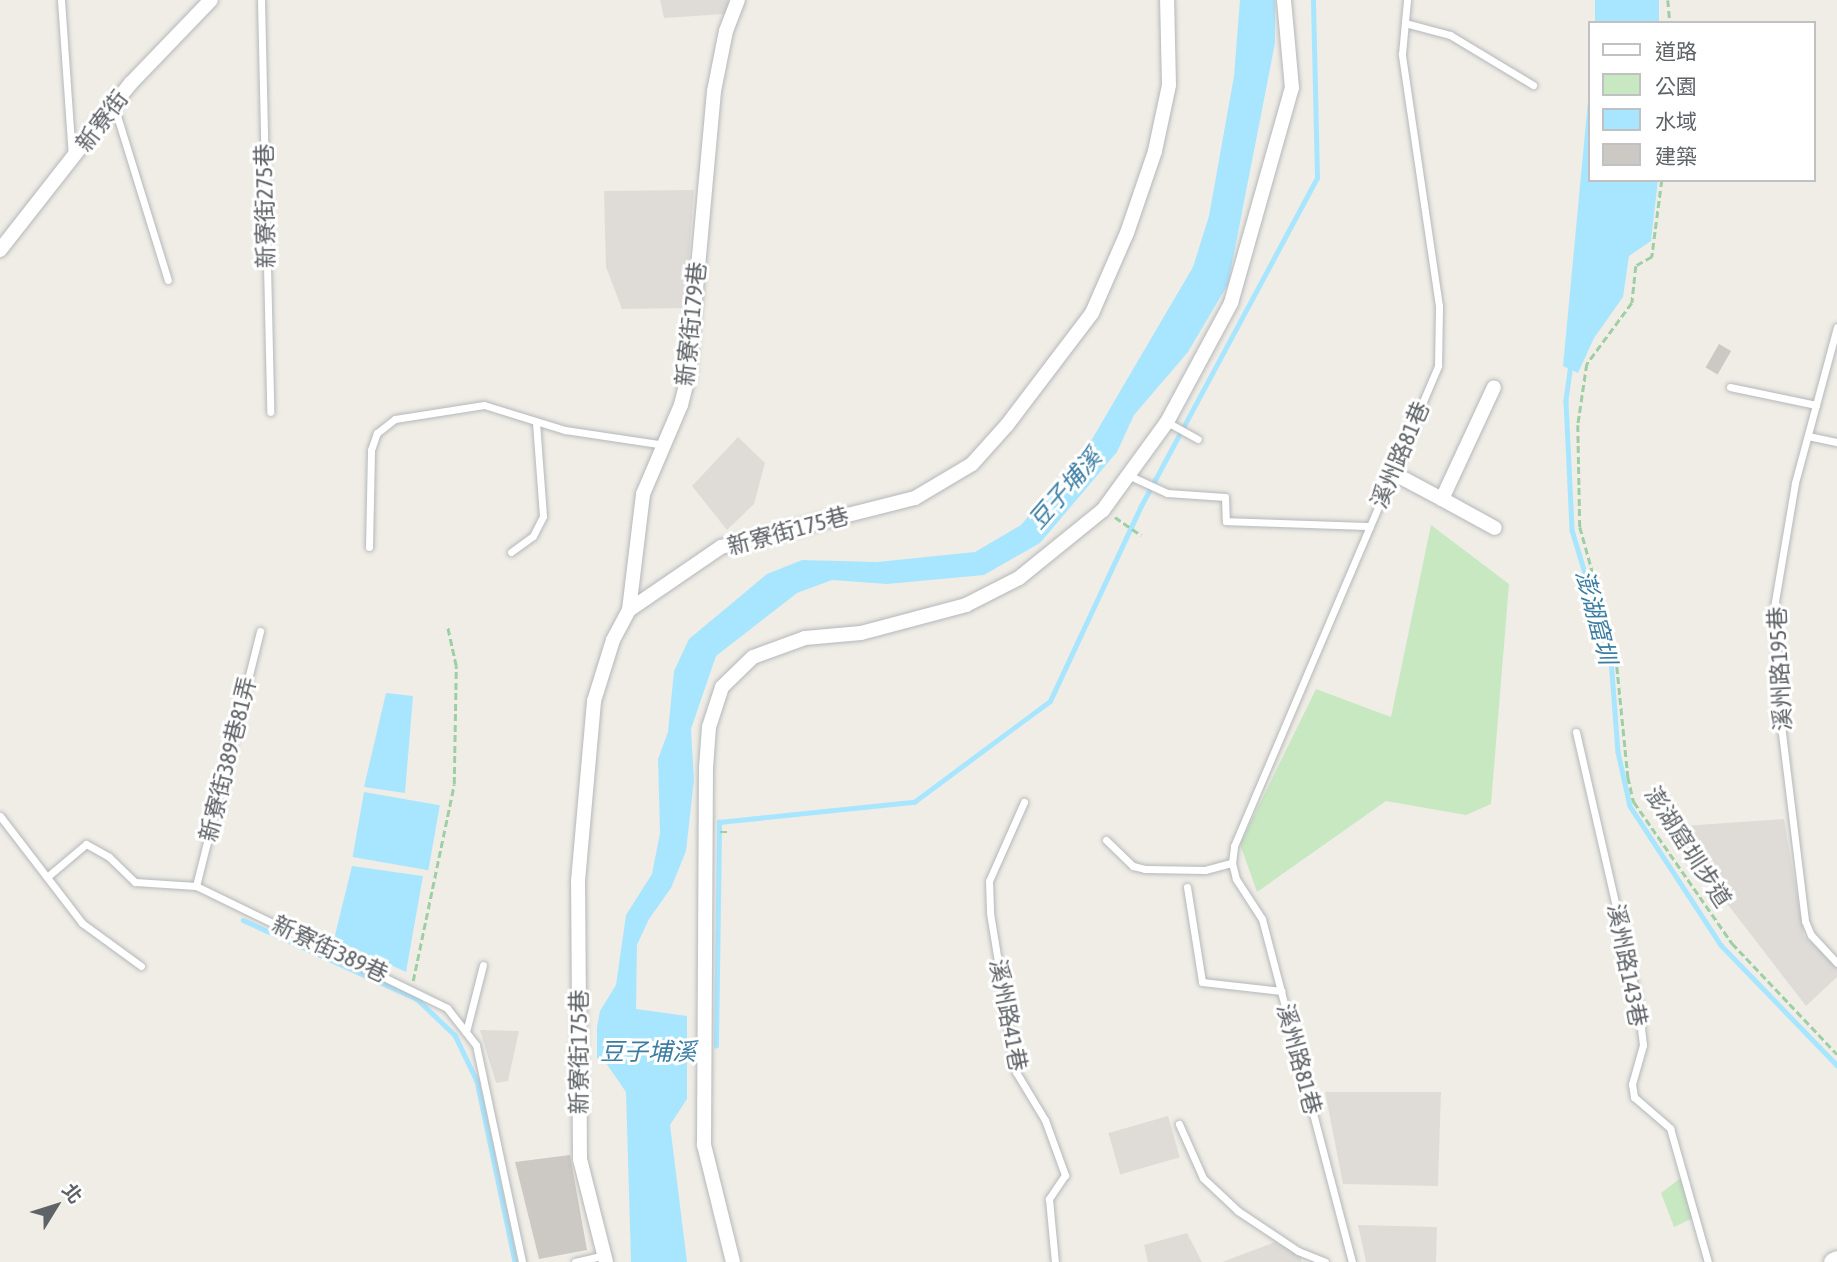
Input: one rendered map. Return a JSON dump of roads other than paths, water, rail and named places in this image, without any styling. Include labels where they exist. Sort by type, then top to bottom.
[{"type":"street","name":"新寮街","points":[[0,250],[114,105],[211,0]]},
{"type":"street","name":"新寮街179巷","points":[[629,610],[643,494],[665,445],[688,377],[714,91],[726,32],[738,0]]},
{"type":"street","name":"新寮街175巷","points":[[606,1259],[580,1159],[578,881],[594,701],[613,640],[629,610],[721,547],[915,498],[972,464],[998,435],[1092,313],[1127,233],[1155,151],[1169,85],[1167,0]]},
{"type":"street","points":[[733,1262],[704,1145],[706,768],[709,727],[722,687],[753,657],[805,638],[861,633],[966,604],[1019,578],[1103,510],[1128,475],[1172,424],[1231,303],[1270,179],[1292,88],[1284,0]]},
{"type":"street","points":[[1442,499],[1494,387]]},
{"type":"street","points":[[1393,473],[1495,528]]},
{"type":"lane","points":[[61,0],[72,160]]},
{"type":"lane","name":"新寮街275巷","points":[[261,0],[270,412]]},
{"type":"lane","name":"溪州路81巷","points":[[1352,1262],[1262,919],[1236,879],[1232,863],[1234,846],[1438,366],[1439,306],[1402,54],[1407,0]]},
{"type":"lane","points":[[1405,23],[1450,35],[1533,85]]},
{"type":"lane","points":[[114,105],[168,280]]},
{"type":"lane","name":"溪州路195巷","points":[[1837,327],[1795,483],[1774,607],[1782,733],[1805,921],[1811,935],[1837,963]]},
{"type":"lane","points":[[1730,387],[1816,405]]},
{"type":"lane","points":[[369,547],[371,450],[377,433],[395,419],[484,405],[536,423],[665,445]]},
{"type":"lane","points":[[510,552],[533,536],[543,516],[536,423]]},
{"type":"lane","points":[[1172,424],[1198,439]]},
{"type":"lane","points":[[1808,436],[1837,442]]},
{"type":"lane","points":[[1128,475],[1167,493],[1225,496],[1226,522],[1370,526]]},
{"type":"lane","name":"新寮街389巷81弄","points":[[195,886],[260,631]]},
{"type":"lane","name":"溪州路143巷","points":[[1576,732],[1638,1003],[1643,1045],[1632,1084],[1634,1097],[1670,1128],[1707,1262]]},
{"type":"lane","name":"溪州路41巷","points":[[1024,802],[989,881],[990,913],[1016,1072],[1045,1120],[1065,1175],[1049,1199],[1055,1262]]},
{"type":"lane","points":[[0,816],[82,923],[141,966]]},
{"type":"lane","points":[[1106,840],[1133,866],[1145,869],[1205,870],[1232,863]]},
{"type":"lane","name":"新寮街389巷","points":[[47,877],[86,844],[109,857],[135,882],[195,886],[411,987],[447,1008],[476,1045],[522,1262]]},
{"type":"lane","points":[[1187,887],[1202,982],[1281,991]]},
{"type":"lane","points":[[466,1032],[483,965]]},
{"type":"lane","points":[[1179,1124],[1203,1178],[1238,1211],[1298,1251],[1325,1262]]},
{"type":"lane","points":[[575,1262],[606,1259]]},
{"type":"water","name":"豆子埔溪","points":[[1240,0],[1275,0],[1275,43],[1228,284],[1188,352],[1134,415],[1117,452],[1040,543],[984,575],[887,584],[832,580],[797,593],[716,656],[691,729],[694,780],[686,851],[671,888],[649,919],[637,945],[636,1009],[687,1016],[687,1099],[670,1125],[687,1262],[631,1262],[626,1092],[606,1063],[597,1058],[597,1027],[600,1011],[616,985],[626,915],[652,874],[660,833],[658,759],[668,732],[674,671],[689,639],[767,574],[802,560],[877,562],[975,552],[1021,525],[1088,446],[1193,267],[1209,216],[1234,76]]},
{"type":"water","points":[[1595,0],[1659,0],[1659,21],[1595,21]]},
{"type":"water","points":[[1588,101],[1588,182],[1658,182],[1651,241],[1629,256],[1623,297],[1594,338],[1578,373],[1563,366]]},
{"type":"water","points":[[386,693],[413,696],[405,793],[364,787]]},
{"type":"water","points":[[364,792],[440,805],[428,870],[353,857]]},
{"type":"water","points":[[352,866],[423,876],[406,972],[334,939]]},
{"type":"waterway","points":[[716,1046],[719,822],[914,802],[1050,701],[1141,506],[1317,178],[1313,0]]},
{"type":"waterway","name":"澎湖窟圳","points":[[1571,364],[1566,401],[1572,530],[1611,659],[1618,752],[1630,806],[1721,945],[1837,1065]]},
{"type":"waterway","points":[[243,920],[417,999],[455,1035],[477,1081],[515,1262]]}]
